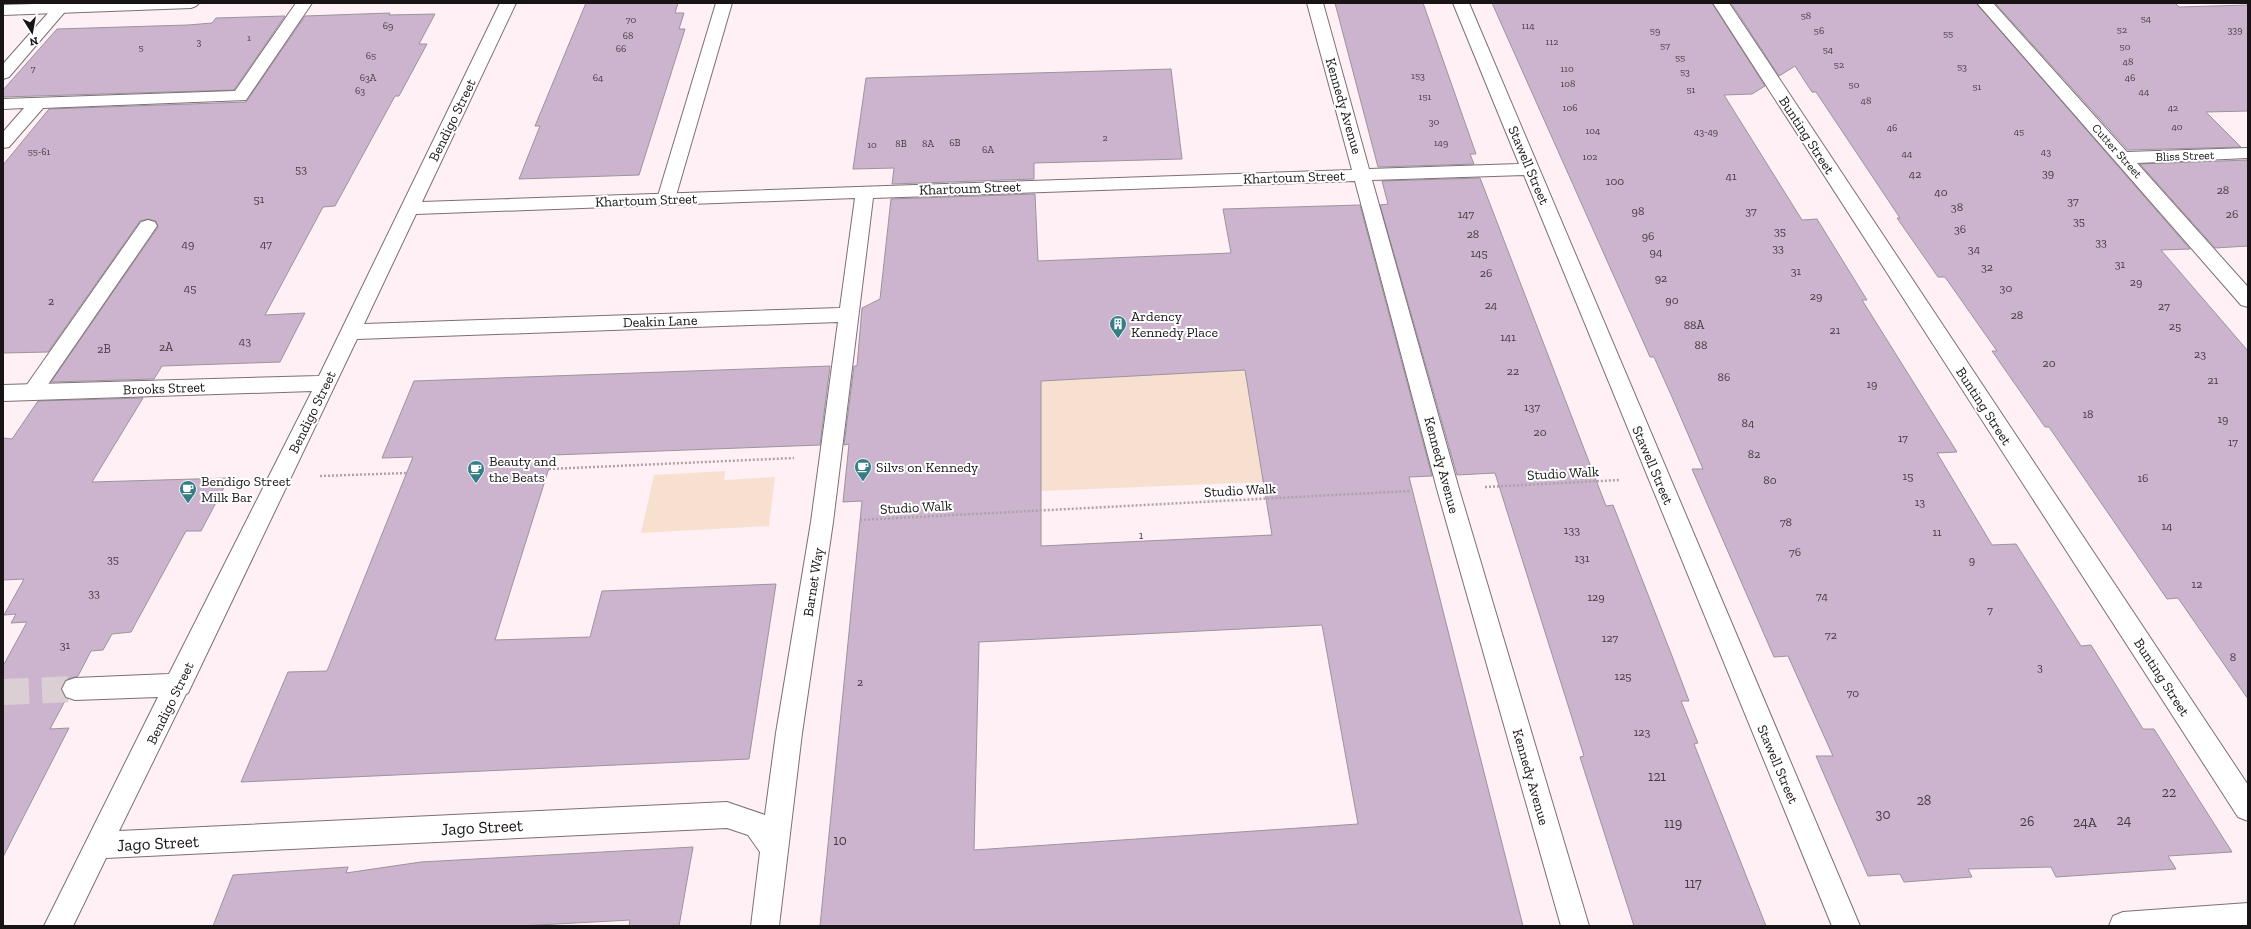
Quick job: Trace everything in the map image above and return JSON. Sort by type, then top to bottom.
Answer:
[{"type":"street","points":[[3,10],[191,3]]},
{"type":"street","points":[[3,104],[240,96],[304,3]]},
{"type":"street","name":"Bendigo Street","points":[[58,926],[179,685],[280,478],[508,3]]},
{"type":"street","points":[[666,199],[724,3]]},
{"type":"street","name":"Kennedy Avenue","points":[[1315,3],[1448,489],[1575,926]]},
{"type":"street","name":"Stawell Street","points":[[1461,3],[1846,926]]},
{"type":"street","name":"Bunting Street","points":[[1720,3],[2248,808]]},
{"type":"street","name":"Cutter Street","points":[[1985,3],[2248,300]]},
{"type":"street","points":[[3,74],[61,7]]},
{"type":"street","points":[[3,143],[38,103]]},
{"type":"street","name":"Bliss Street","points":[[2123,158],[2248,153]]},
{"type":"street","name":"Khartoum Street","points":[[410,208],[1530,170]]},
{"type":"street","points":[[848,315],[865,192]]},
{"type":"street","points":[[33,391],[148,226]]},
{"type":"street","name":"Deakin Lane","points":[[349,332],[848,315]]},
{"type":"street","name":"Barnet Way","points":[[774,848],[789,733],[822,522],[848,315]]},
{"type":"street","name":"Brooks Street","points":[[3,393],[326,383]]},
{"type":"street","points":[[76,689],[179,685]]},
{"type":"street","name":"Jago Street","points":[[98,846],[726,815],[757,826],[774,848]]},
{"type":"street","points":[[765,926],[774,848]]},
{"type":"street","points":[[2123,926],[2248,917]]},
{"type":"path","points":[[549,469],[830,457]]},
{"type":"path","points":[[280,478],[407,473]]},
{"type":"path","name":"Studio Walk","points":[[822,522],[1658,478]]},
{"type":"shaded area","points":[[1245,370],[1264,482],[1041,491],[1041,381]]},
{"type":"shaded area","points":[[725,471],[724,480],[775,477],[769,526],[641,533],[654,475]]},
{"type":"building","points":[[586,3],[678,3],[675,13],[684,13],[679,29],[685,29],[639,175],[519,179],[540,126],[535,126]]},
{"type":"building","points":[[1335,3],[1423,3],[1476,154],[1470,154],[1474,164],[1378,167]]},
{"type":"building","points":[[1492,3],[1712,3],[1765,86],[1752,94],[1724,95],[1802,220],[1817,219],[1867,300],[1862,300],[1957,452],[1937,453],[1992,545],[2016,544],[2081,646],[2091,645],[2143,729],[2154,729],[2232,852],[2168,856],[2176,869],[2056,877],[2051,867],[1968,869],[1972,877],[1904,882],[1900,874],[1868,876],[1816,756],[1833,756],[1788,656],[1774,657],[1692,469],[1703,469],[1672,397],[1654,357],[1650,357]]},
{"type":"building","points":[[1731,3],[1976,3],[2190,249],[2161,250],[2248,351],[2248,699],[2178,598],[2167,599],[2049,427],[2045,427],[1992,351],[1997,351],[1945,277],[1938,277],[1897,218],[1900,218],[1816,92],[1812,92],[1795,66],[1779,76]]},
{"type":"building","points":[[1995,3],[2175,3],[2179,7],[2248,5],[2248,111],[2206,112],[2241,147],[2128,150]]},
{"type":"building","points":[[390,13],[389,15],[435,14],[419,44],[427,44],[399,96],[395,96],[335,206],[323,207],[265,315],[305,313],[280,362],[162,366],[154,379],[51,382],[158,227],[156,221],[148,219],[140,221],[48,352],[3,353],[3,165],[49,109],[246,102],[305,16]]},
{"type":"building","points":[[285,16],[234,90],[3,97],[3,90],[57,29],[188,25],[212,23],[216,18]]},
{"type":"building","points":[[1171,69],[1182,159],[1034,163],[1034,179],[892,184],[894,168],[853,169],[866,78]]},
{"type":"building","points":[[2248,160],[2248,246],[2215,248],[2140,164]]},
{"type":"building","points":[[1480,178],[1606,506],[1613,505],[1672,656],[1689,701],[1681,701],[1698,743],[1694,744],[1766,926],[1634,926],[1580,757],[1584,756],[1495,473],[1457,475],[1380,205],[1388,204],[1382,181]]},
{"type":"building","points":[[1035,194],[1038,261],[1231,253],[1223,209],[1360,205],[1432,476],[1409,477],[1523,926],[820,926],[862,501],[843,502],[849,444],[844,445],[854,366],[857,366],[862,308],[880,299],[891,199]],"holes":[[[1245,370],[1272,535],[1041,546],[1041,381]],[[1322,625],[1358,824],[974,850],[979,642]]]},
{"type":"building","points":[[830,366],[820,445],[553,455],[495,640],[590,637],[602,591],[776,584],[749,759],[241,782],[288,672],[327,671],[413,457],[382,458],[414,381]]},
{"type":"building","points":[[143,398],[92,482],[229,478],[201,531],[186,531],[131,632],[112,634],[103,650],[91,651],[78,676],[65,680],[61,690],[66,699],[50,729],[69,728],[3,857],[3,666],[27,622],[11,623],[16,614],[4,615],[24,579],[3,580],[3,438],[12,439],[38,401]]},
{"type":"building","points":[[693,847],[679,926],[629,926],[630,920],[520,926],[213,926],[233,875],[348,867],[346,873],[421,862]]},
{"type":"tunnel","points":[[3,692],[75,689]]},
{"type":"place","name":"Ardency Kennedy Place","points":[[1118,339]]},
{"type":"place","name":"Silvs on Kennedy","points":[[863,482]]},
{"type":"place","name":"Beauty and the Beats","points":[[476,484]]},
{"type":"place","name":"Bendigo Street Milk Bar","points":[[188,504]]}]
